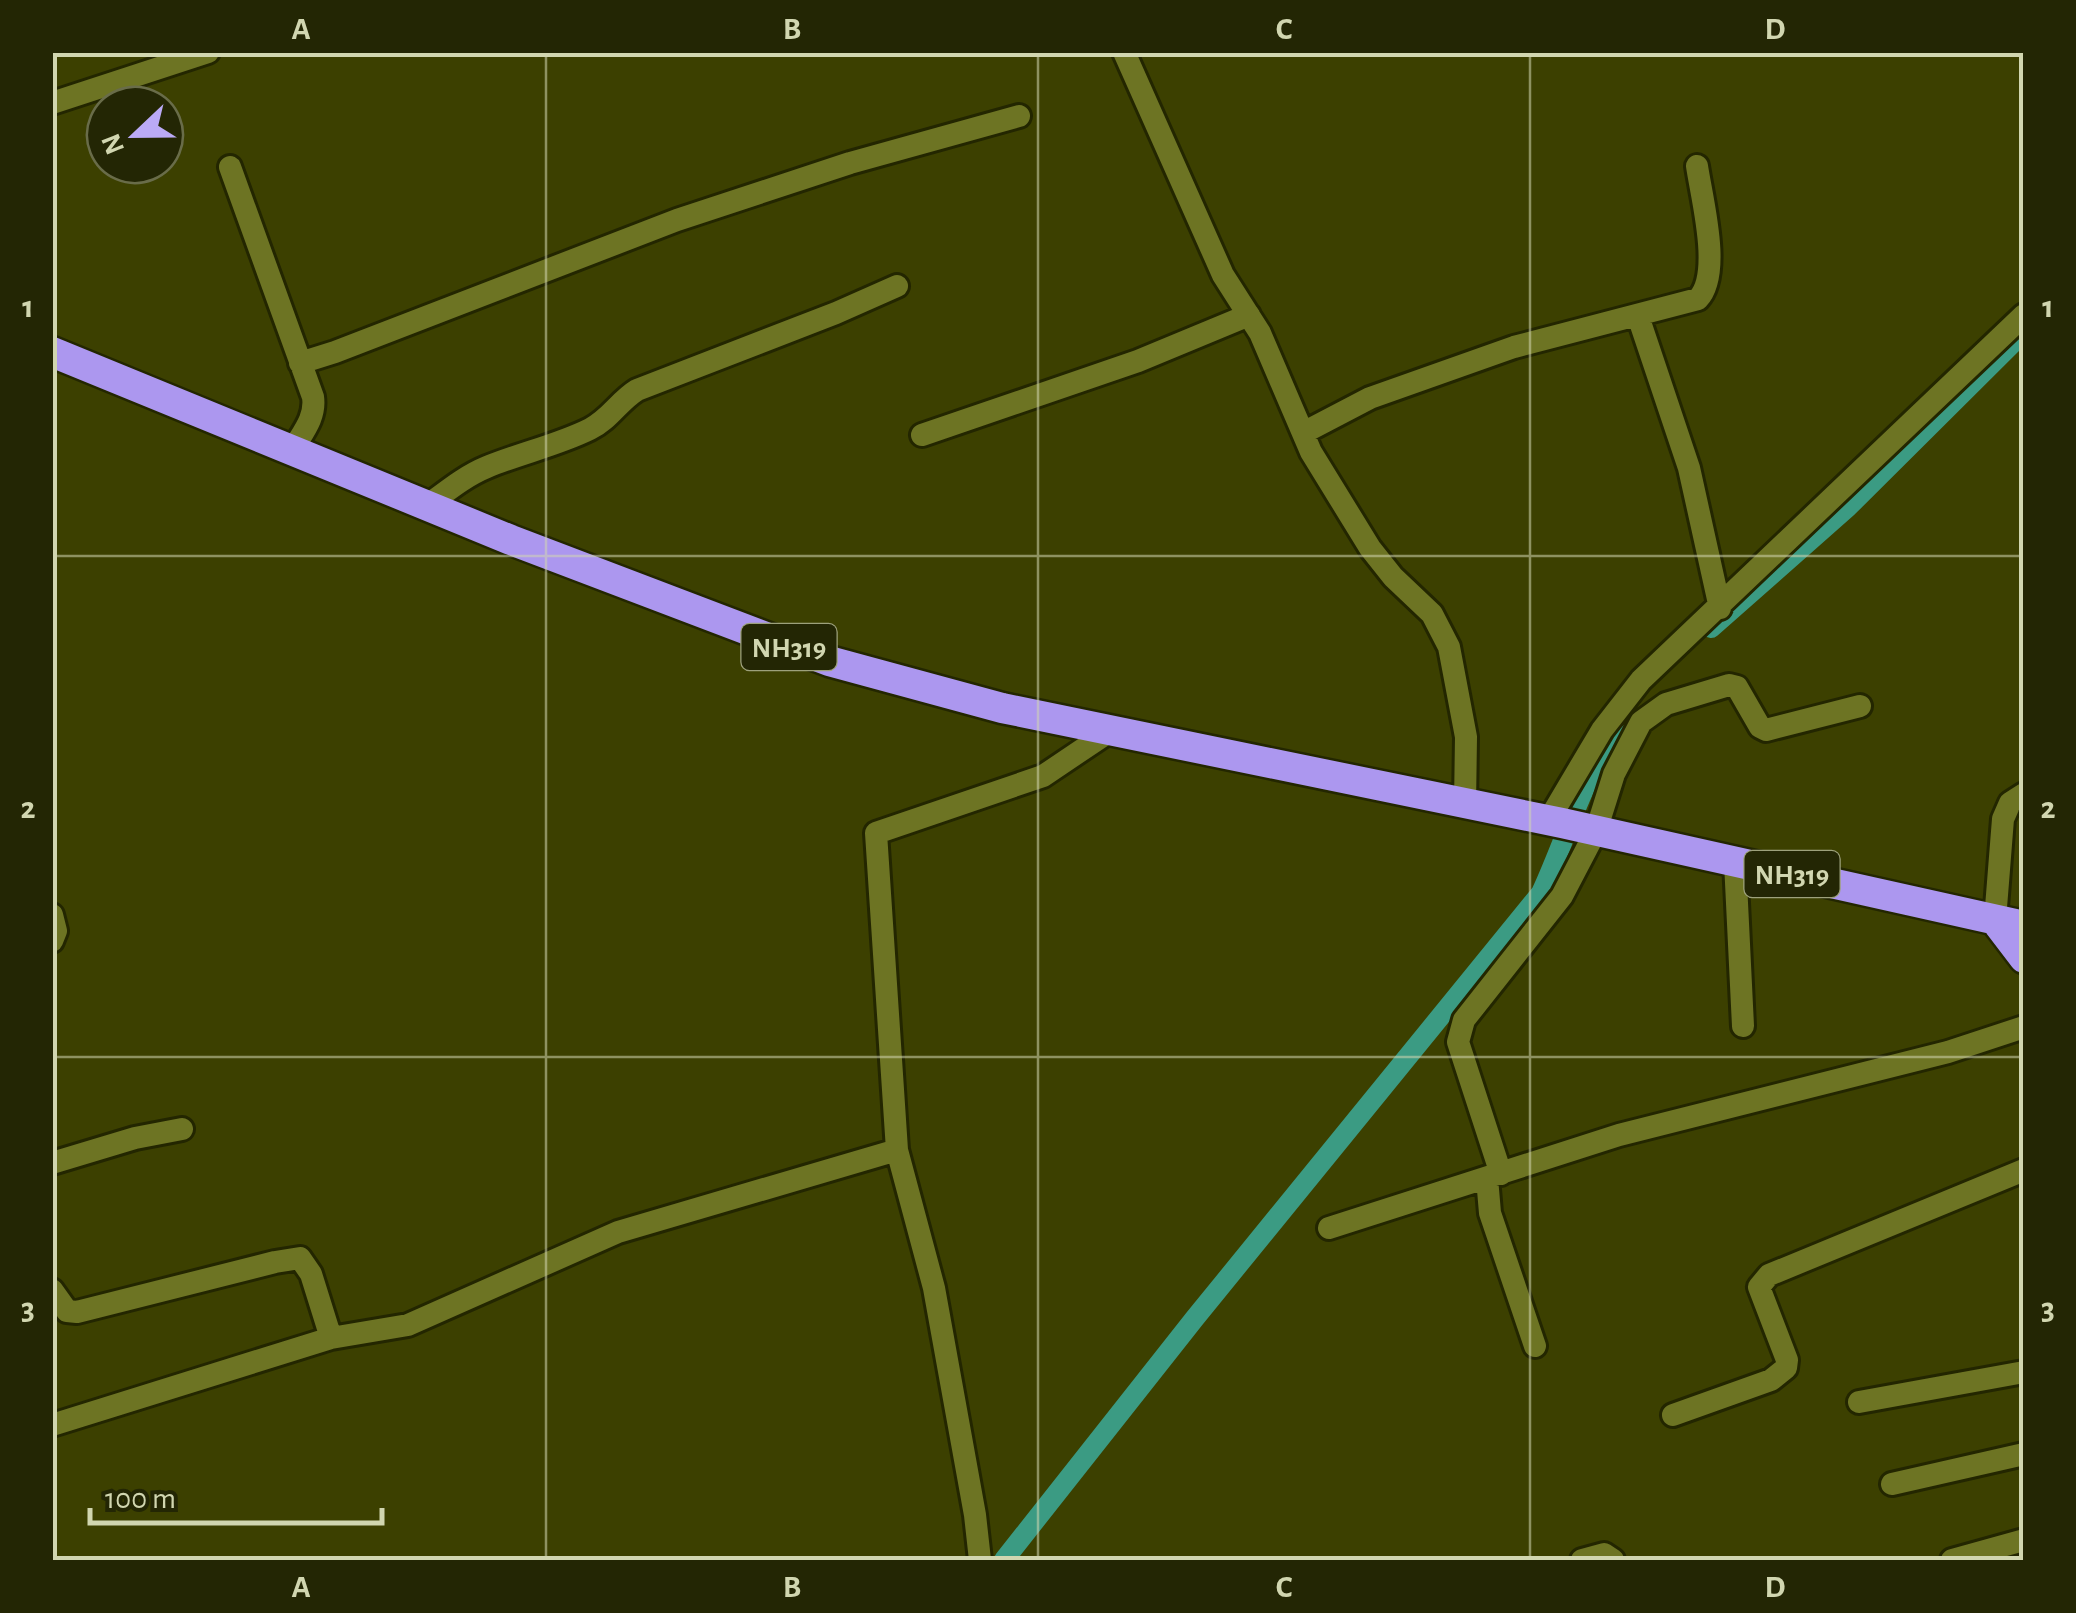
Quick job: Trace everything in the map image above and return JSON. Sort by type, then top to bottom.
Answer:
[{"type":"highway","name":"NH319","points":[[52,352],[510,540],[828,662],[1002,708],[1574,826],[2009,923]]},
{"type":"highway","points":[[2009,923],[2024,958]]},
{"type":"street","points":[[52,103],[208,52]]},
{"type":"street","points":[[1124,52],[1222,275],[1260,332],[1303,433],[1354,525],[1393,577],[1432,614],[1449,647],[1466,737],[1465,805]]},
{"type":"street","points":[[300,363],[676,220],[850,162],[1020,116]]},
{"type":"street","points":[[1303,433],[1370,398],[1467,363],[1698,299],[1707,290],[1711,271],[1697,166]]},
{"type":"street","points":[[230,167],[314,408],[293,449]]},
{"type":"street","points":[[428,505],[487,467],[591,429],[609,418],[620,400],[638,390],[897,286]]},
{"type":"street","points":[[1535,1346],[1490,1214],[1494,1176],[1458,1042],[1464,1020],[1562,896],[1574,826],[1602,730],[1630,692],[2024,314]]},
{"type":"street","points":[[922,435],[1138,361],[1249,315]]},
{"type":"street","points":[[1638,316],[1689,468],[1720,608]]},
{"type":"street","points":[[1574,826],[1614,774],[1641,722],[1666,704],[1729,685],[1736,687],[1760,727],[1766,730],[1860,706]]},
{"type":"street","points":[[980,1560],[976,1516],[934,1288],[897,1150],[876,833],[1043,776],[1110,731]]},
{"type":"street","points":[[2009,923],[2003,819],[2010,803],[2024,794]]},
{"type":"street","points":[[1734,862],[1743,1026]]},
{"type":"street","points":[[52,915],[56,931],[52,941]]},
{"type":"street","points":[[1329,1228],[1619,1136],[1948,1052],[2024,1027]]},
{"type":"street","points":[[52,1162],[182,1129]]},
{"type":"street","points":[[52,1426],[331,1338],[408,1325],[618,1232],[897,1150]]},
{"type":"street","points":[[1673,1414],[1771,1380],[1786,1368],[1787,1360],[1759,1288],[1769,1276],[2024,1170]]},
{"type":"street","points":[[52,1290],[66,1310],[78,1312],[300,1258],[311,1274],[331,1338]]},
{"type":"street","points":[[1859,1402],[2024,1372]]},
{"type":"street","points":[[1892,1484],[2024,1454]]},
{"type":"street","points":[[1952,1560],[2024,1540]]},
{"type":"street","points":[[1582,1560],[1604,1554],[1612,1560]]},
{"type":"waterway","points":[[1711,628],[1848,507],[2024,332]]},
{"type":"waterway","points":[[1004,1560],[1541,893],[1587,783],[1623,721]]}]
